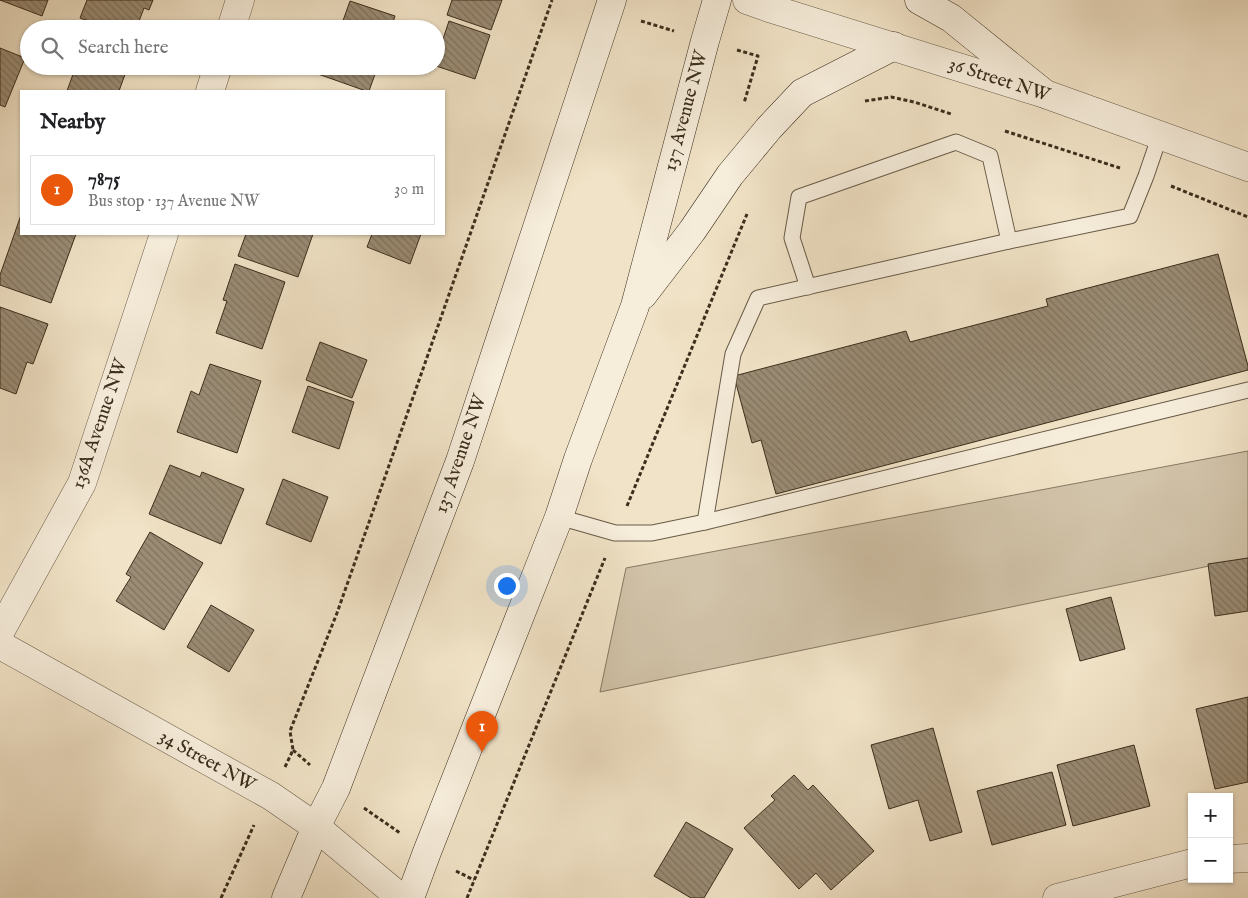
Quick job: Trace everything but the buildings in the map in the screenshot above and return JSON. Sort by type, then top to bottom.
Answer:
[{"type":"main road","points":[[233,20],[240,0]]},
{"type":"main road","name":"137 Avenue NW","points":[[286,898],[316,827],[336,788],[460,461],[612,0]]},
{"type":"main road","name":"137 Avenue NW","points":[[410,898],[559,518],[578,459],[635,306],[717,0]]},
{"type":"main road","name":"36 Street NW","points":[[748,0],[1045,94],[1248,166]]},
{"type":"main road","points":[[919,0],[951,18],[1045,94]]},
{"type":"main road","points":[[635,306],[692,231],[730,175],[768,128],[802,93],[894,46]]},
{"type":"main road","points":[[210,90],[215,75]]},
{"type":"main road","name":"136A Avenue NW","points":[[0,632],[82,483],[164,235]]},
{"type":"main road","name":"34 Street NW","points":[[0,645],[271,796],[316,827],[400,898]]},
{"type":"main road","points":[[1233,859],[1248,858]]},
{"type":"main road","points":[[1057,898],[1188,864]]},
{"type":"lane","points":[[705,522],[733,354],[758,298],[1009,240],[1130,216],[1160,135]]},
{"type":"lane","points":[[808,287],[792,238],[799,197],[956,142],[990,156],[1009,240]]},
{"type":"lane","points":[[559,518],[615,532],[652,533],[705,522],[1248,390]]},
{"type":"path","points":[[221,898],[250,830],[271,796],[293,750],[290,731],[340,604],[552,0]]},
{"type":"path","points":[[742,111],[758,56]]},
{"type":"path","points":[[862,101],[891,97],[951,114]]},
{"type":"path","points":[[998,129],[1146,176],[1248,217]]},
{"type":"path","points":[[293,750],[336,788],[448,868],[474,880]]},
{"type":"shaded area","points":[[1248,451],[1248,558],[600,692],[626,568]]},
{"type":"place","name":"7875","points":[[482,752]]}]
